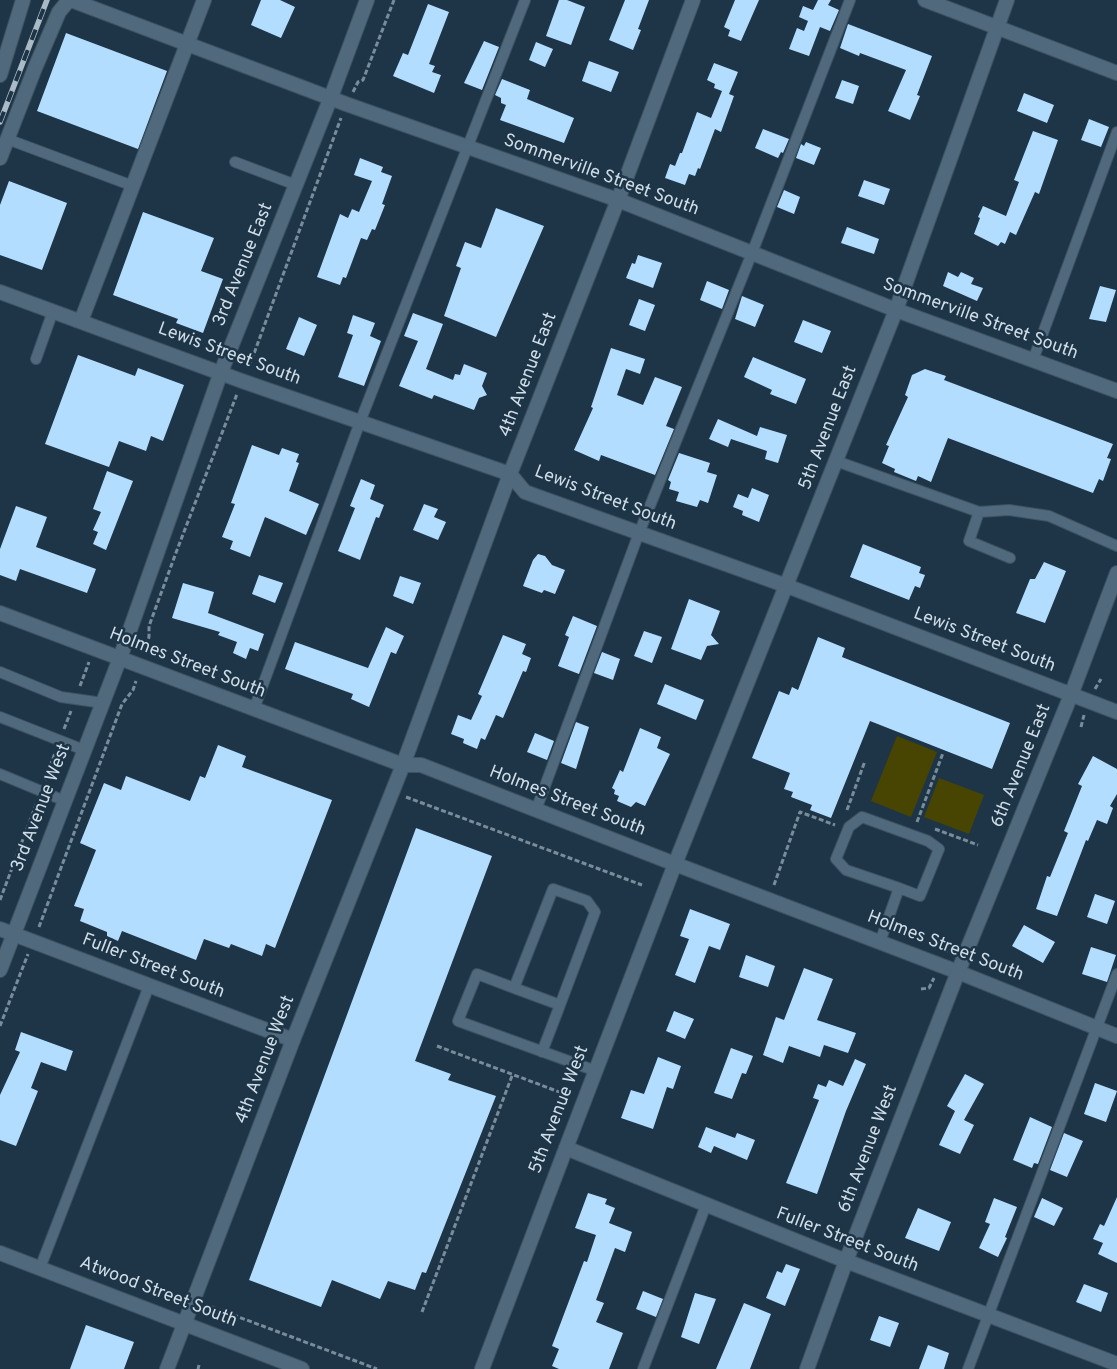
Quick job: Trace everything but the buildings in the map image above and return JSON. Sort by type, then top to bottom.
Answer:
[{"type":"street","points":[[0,74],[23,0]]},
{"type":"street","points":[[0,158],[56,20],[70,0]]},
{"type":"street","name":"Sommerville Street South","points":[[70,0],[346,104],[618,200],[896,310],[1117,391]]},
{"type":"street","points":[[81,321],[204,0]]},
{"type":"street","name":"3rd Avenue East","points":[[120,658],[221,372],[331,97],[367,0]]},
{"type":"street","name":"4th Avenue East","points":[[403,765],[510,474],[618,200],[693,0]]},
{"type":"street","points":[[926,0],[1117,74]]},
{"type":"street","name":"5th Avenue East","points":[[675,864],[896,310],[1007,0]]},
{"type":"street","name":"Lewis Street South","points":[[0,292],[242,380],[510,474],[524,492],[787,586],[1117,712]]},
{"type":"street","name":"6th Avenue East","points":[[958,972],[1072,695],[1117,573]]},
{"type":"street","name":"Holmes Street South","points":[[0,613],[403,765],[421,765],[958,972],[1117,1036]]},
{"type":"street","name":"3rd Avenue West","points":[[0,970],[120,658]]},
{"type":"street","name":"4th Avenue West","points":[[167,1369],[293,1040],[403,765]]},
{"type":"street","name":"5th Avenue West","points":[[482,1369],[675,864]]},
{"type":"street","name":"Fuller Street South","points":[[0,929],[293,1040]]},
{"type":"street","name":"6th Avenue West","points":[[807,1369],[846,1261],[958,972]]},
{"type":"street","name":"Fuller Street South","points":[[566,1148],[846,1261],[1117,1364]]},
{"type":"street","name":"Atwood Street South","points":[[0,1253],[302,1369]]},
{"type":"lane","points":[[254,709],[360,422],[525,0]]},
{"type":"lane","points":[[536,810],[639,533],[752,253],[850,0]]},
{"type":"lane","points":[[1033,360],[1117,132]]},
{"type":"lane","points":[[7,139],[133,186]]},
{"type":"lane","points":[[235,162],[296,184]]},
{"type":"lane","points":[[36,359],[53,311]]},
{"type":"lane","points":[[836,461],[979,512],[1009,510],[1049,516],[1117,546]]},
{"type":"lane","points":[[979,512],[969,541],[1010,558]]},
{"type":"lane","points":[[0,672],[61,698],[102,703]]},
{"type":"lane","points":[[0,717],[84,750]]},
{"type":"lane","points":[[0,774],[65,801]]},
{"type":"lane","points":[[862,817],[928,841],[939,849],[920,896],[899,888],[846,870],[836,859],[849,828],[862,817]]},
{"type":"lane","points":[[880,942],[899,888]]},
{"type":"lane","points":[[514,988],[553,889],[587,901],[595,912],[542,1052]]},
{"type":"lane","points":[[560,1004],[477,974],[458,1021],[596,1071]]},
{"type":"lane","points":[[968,1369],[1117,974]]},
{"type":"lane","points":[[40,1268],[149,986]]},
{"type":"lane","points":[[643,1369],[706,1205]]},
{"type":"path","points":[[0,1026],[34,941],[122,704],[133,690],[148,641],[149,626],[176,550],[242,380],[253,358],[346,104],[358,82],[363,80],[394,0]]},
{"type":"path","points":[[0,900],[94,649]]},
{"type":"path","points":[[917,822],[943,754]]},
{"type":"path","points":[[847,810],[865,760]]},
{"type":"path","points":[[406,798],[642,885]]},
{"type":"path","points":[[768,900],[778,878],[800,812]]},
{"type":"path","points":[[438,1046],[512,1076],[562,1093]]},
{"type":"path","points":[[422,1312],[512,1076]]},
{"type":"path","points":[[212,1307],[377,1369]]},
{"type":"shaded area","points":[[897,736],[937,752],[911,817],[871,801]]},
{"type":"shaded area","points":[[939,778],[984,795],[969,834],[924,817]]},
{"type":"railway","points":[[0,122],[47,0]]}]
